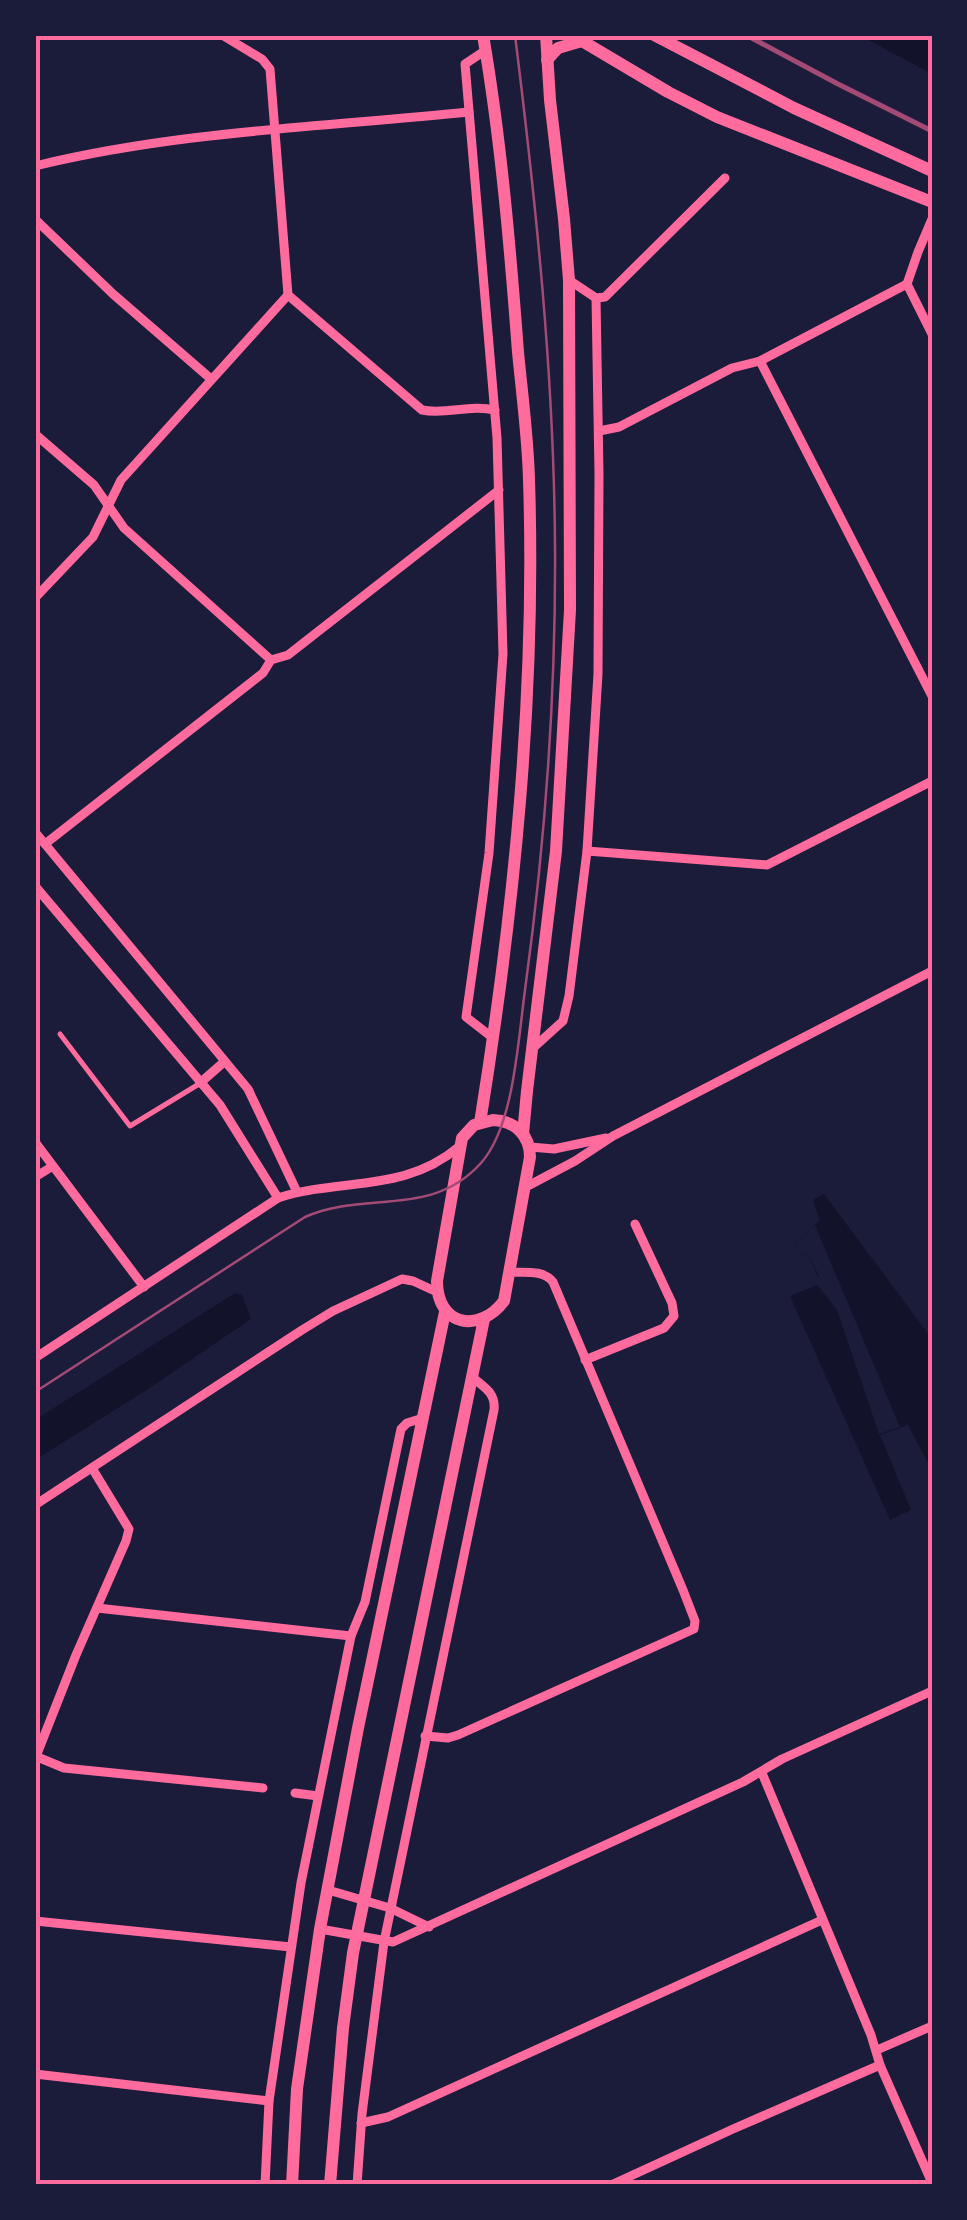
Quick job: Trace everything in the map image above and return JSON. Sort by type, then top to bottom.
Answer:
[{"type":"main road","points":[[480,1123],[514,870],[526,704],[530,554],[529,476],[512,270],[497,120],[483,35]]},
{"type":"main road","points":[[527,1140],[517,1127],[505,1121],[480,1123],[465,1132],[436,1292],[445,1312],[460,1320],[491,1316],[504,1301],[524,1188],[527,1140],[532,1049],[556,851],[564,736],[570,610],[569,280],[546,35]]},
{"type":"main road","points":[[659,36],[794,108],[932,171]]},
{"type":"main road","points":[[548,60],[558,48],[577,38],[717,117],[932,202]]},
{"type":"main road","points":[[292,2185],[297,2089],[320,1930],[445,1312]]},
{"type":"main road","points":[[330,2185],[343,2028],[356,1937],[484,1319]]},
{"type":"street","points":[[222,35],[266,62],[270,69],[288,294],[422,410],[495,410]]},
{"type":"street","points":[[486,50],[465,64],[495,410],[503,654],[489,853],[466,1017],[493,1038]]},
{"type":"street","points":[[35,166],[132,145],[274,128],[469,112]]},
{"type":"street","points":[[569,280],[596,298],[605,297],[725,178]]},
{"type":"street","points":[[599,431],[620,426],[732,368],[760,361],[907,284],[932,219]]},
{"type":"street","points":[[37,221],[211,379]]},
{"type":"street","points":[[907,284],[932,334]]},
{"type":"street","points":[[35,598],[94,537],[121,480],[288,294]]},
{"type":"street","points":[[532,1049],[564,1022],[586,851],[598,674],[596,298]]},
{"type":"street","points":[[760,361],[932,696]]},
{"type":"street","points":[[35,434],[94,485],[124,528],[271,660]]},
{"type":"street","points":[[45,844],[264,673],[271,660],[288,655],[499,490]]},
{"type":"street","points":[[586,851],[767,865],[932,781]]},
{"type":"street","points":[[35,832],[248,1089],[297,1192]]},
{"type":"street","points":[[35,886],[220,1105],[278,1198]]},
{"type":"street","points":[[524,1188],[614,1136],[932,971]]},
{"type":"street","points":[[200,1084],[224,1062]]},
{"type":"street","points":[[527,1140],[554,1149],[614,1136]]},
{"type":"street","points":[[35,1142],[144,1287]]},
{"type":"street","points":[[35,1358],[278,1198],[297,1192],[394,1180],[423,1170],[460,1146]]},
{"type":"street","points":[[35,1177],[52,1166]]},
{"type":"street","points":[[585,1360],[664,1328],[674,1316],[672,1302],[635,1224]]},
{"type":"street","points":[[425,1736],[458,1735],[694,1629],[684,1590],[552,1282],[546,1275],[509,1272]]},
{"type":"street","points":[[35,1505],[333,1311],[402,1279],[436,1292]]},
{"type":"street","points":[[357,2185],[361,2123],[390,1908],[494,1410],[492,1394],[472,1378]]},
{"type":"street","points":[[265,2185],[264,2101],[318,1796],[351,1636],[364,1602],[401,1429],[406,1423],[424,1418]]},
{"type":"street","points":[[92,1468],[128,1529],[35,1757],[64,1768],[264,1788]]},
{"type":"street","points":[[97,1608],[351,1636]]},
{"type":"street","points":[[320,1930],[393,1942],[932,1691]]},
{"type":"street","points":[[762,1773],[932,2183]]},
{"type":"street","points":[[295,1792],[318,1796]]},
{"type":"street","points":[[328,1890],[390,1908],[429,1926]]},
{"type":"street","points":[[361,2123],[388,2117],[822,1920]]},
{"type":"street","points":[[35,1921],[291,1947]]},
{"type":"street","points":[[877,2050],[932,2026]]},
{"type":"street","points":[[611,2185],[880,2065]]},
{"type":"street","points":[[35,2074],[264,2101]]},
{"type":"lane","points":[[60,1034],[130,1126],[200,1084]]},
{"type":"shaded area","points":[[859,35],[932,35],[932,74]]},
{"type":"shaded area","points":[[824,1194],[932,1339],[932,1458],[927,1461],[908,1425],[880,1435],[911,1510],[890,1520],[790,1296],[817,1285],[819,1279],[808,1254],[802,1256],[796,1243],[820,1220],[813,1200]]},
{"type":"shaded area","points":[[235,1293],[242,1295],[251,1319],[35,1460],[35,1420]]},
{"type":"pier","points":[[815,1225],[900,1427],[879,1434],[837,1310],[815,1282],[819,1276],[808,1254],[802,1256],[796,1243]]},
{"type":"tram line","points":[[35,1392],[305,1217],[351,1205],[419,1198],[462,1180],[481,1163],[501,1128],[517,1057],[538,880],[548,769],[555,602],[547,354],[515,35]]},
{"type":"railway","points":[[746,35],[932,131]]}]
